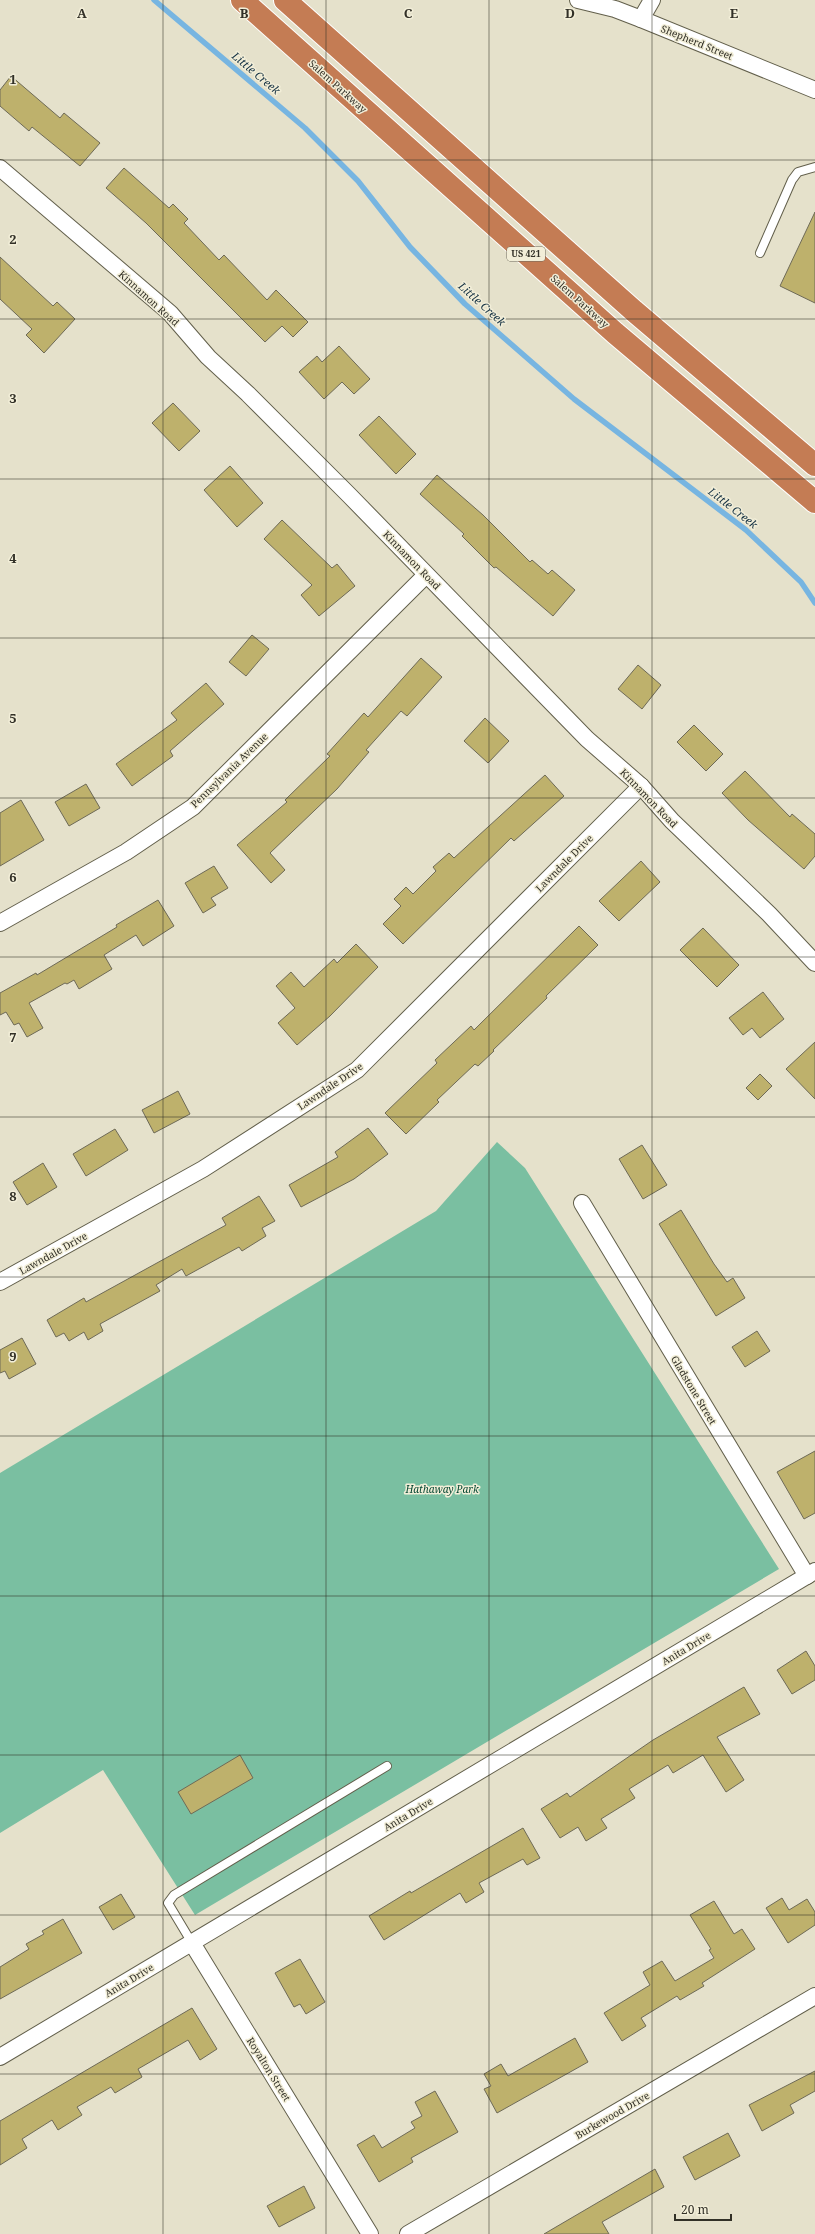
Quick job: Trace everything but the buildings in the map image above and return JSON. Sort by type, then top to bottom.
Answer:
[{"type":"highway","name":"Salem Parkway","points":[[242,0],[615,333],[815,502]]},
{"type":"highway","name":"US 421","points":[[285,0],[634,311],[815,465]]},
{"type":"street","name":"Shepherd Street","points":[[578,0],[615,9],[815,90]]},
{"type":"street","points":[[641,19],[652,0]]},
{"type":"street","name":"Kinnamon Road","points":[[0,168],[170,313],[208,357],[248,394],[587,739],[641,786],[672,821],[769,914],[815,963]]},
{"type":"street","name":"Pennsylvania Avenue","points":[[0,924],[126,852],[193,807],[426,575]]},
{"type":"street","name":"Lawndale Drive","points":[[0,1282],[203,1169],[357,1070],[641,786]]},
{"type":"street","name":"Gladstone Street","points":[[582,1203],[811,1574]]},
{"type":"street","name":"Anita Drive","points":[[0,2057],[811,1574]]},
{"type":"street","name":"Royalton Street","points":[[192,1943],[370,2234]]},
{"type":"street","name":"Burkewood Drive","points":[[417,2232],[815,1996]]},
{"type":"lane","points":[[760,253],[792,180],[798,172],[815,167]]},
{"type":"lane","name":"Royalton Street","points":[[192,1943],[168,1903],[174,1895],[387,1766]]},
{"type":"green space","name":"Hathaway Park","points":[[497,1142],[525,1168],[779,1569],[195,1915],[103,1770],[0,1833],[0,1473],[436,1211]]},
{"type":"waterway","name":"Little Creek","points":[[154,0],[305,128],[358,181],[410,247],[465,304],[574,399],[746,530],[801,582],[815,603]]}]
